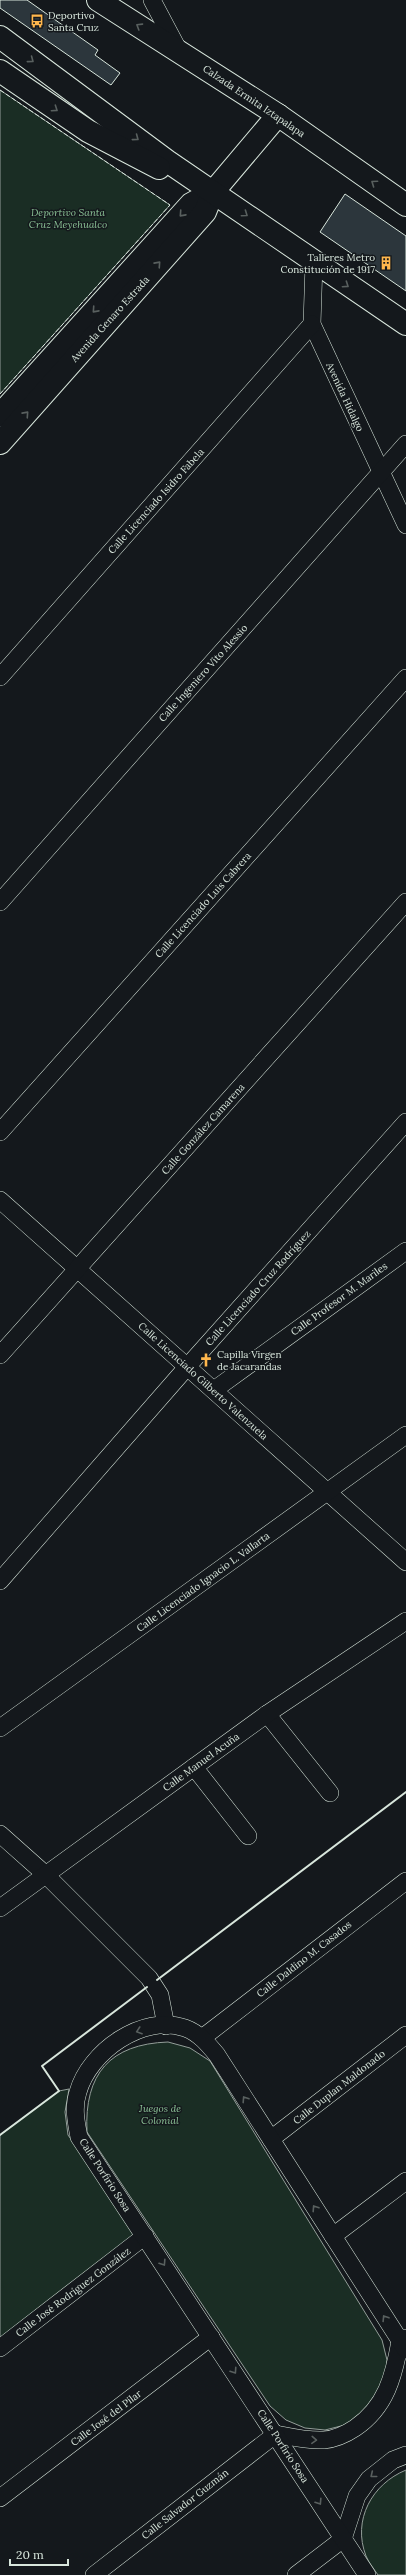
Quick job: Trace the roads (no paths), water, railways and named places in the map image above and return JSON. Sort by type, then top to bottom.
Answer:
[{"type":"main road","name":"Calzada Ermita Iztapalapa","points":[[98,0],[278,116],[406,206]]},
{"type":"main road","points":[[0,37],[167,161],[314,263],[406,324]]},
{"type":"main road","points":[[0,71],[88,131],[149,163],[213,192]]},
{"type":"main road","name":"Avenida Genaro Estrada","points":[[0,443],[205,212],[213,192],[278,116]]},
{"type":"main road","name":"Avenida Genaro Estrada","points":[[0,415],[191,204],[213,192]]},
{"type":"street","points":[[152,0],[179,51]]},
{"type":"street","name":"Avenida Hidalgo","points":[[314,263],[312,324],[380,473],[406,525]]},
{"type":"street","name":"Calle Licenciado Isidro Fabela","points":[[0,677],[312,324]]},
{"type":"street","name":"Calle Ingeniero Vito Alessio","points":[[0,902],[406,444]]},
{"type":"street","name":"Calle Licenciado Luis Cabrera","points":[[0,1132],[406,678]]},
{"type":"street","name":"Calle González Camarena","points":[[0,1355],[406,902]]},
{"type":"street","name":"Calle Licenciado Cruz Rodríguez","points":[[0,1581],[187,1367],[406,1122]]},
{"type":"street","name":"Calle Licenciado Gilberto Valenzuela","points":[[0,1200],[406,1562]]},
{"type":"street","name":"Calle Profesor M. Mariles","points":[[214,1390],[406,1251]]},
{"type":"street","name":"Calle Licenciado Ignacio L. Vallarta","points":[[0,1728],[406,1435]]},
{"type":"street","name":"Calle Manuel Acuña","points":[[0,1908],[267,1714],[406,1621]]},
{"type":"street","points":[[267,1714],[330,1793]]},
{"type":"street","points":[[194,1767],[248,1836]]},
{"type":"street","points":[[0,1834],[46,1875],[148,1978],[160,1995],[166,2026]]},
{"type":"street","name":"Calle Daldino M. Casados","points":[[202,2038],[406,1881]]},
{"type":"street","name":"Calle Porfirio Sosa","points":[[367,2575],[146,2236],[79,2137],[75,2116],[77,2093],[84,2076],[97,2058],[115,2041],[140,2029],[166,2026],[184,2028],[202,2038],[217,2055],[333,2236],[404,2343]]},
{"type":"street","name":"Calle Duplan Maldonado","points":[[271,2139],[406,2035]]},
{"type":"street","points":[[333,2236],[406,2181]]},
{"type":"street","name":"Calle José Rodríguez González","points":[[0,2348],[146,2236]]},
{"type":"street","name":"Calle José del Pilar","points":[[0,2498],[211,2337]]},
{"type":"street","points":[[276,2434],[325,2440],[344,2435],[366,2420],[381,2403],[395,2373],[404,2343]]},
{"type":"street","name":"Calle Salvador Guzmán","points":[[94,2575],[276,2434]]},
{"type":"street","points":[[296,2575],[343,2539],[357,2496],[368,2479],[393,2460],[406,2455]]},
{"type":"place","name":"Deportivo Santa Cruz","points":[[37,21]]},
{"type":"place","name":"Talleres Metro Constitución de 1917","points":[[386,263]]},
{"type":"place","name":"Capilla Virgen de Jacarandas","points":[[206,1360]]},
{"type":"park label","name":"Deportivo Santa Cruz Meyehualco","points":[[68,218]]},
{"type":"park label","name":"Juegos de Colonial","points":[[160,2114]]}]
